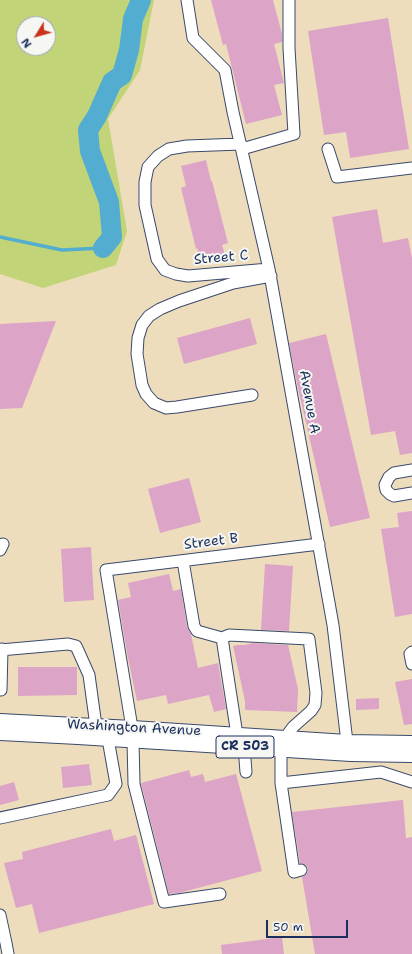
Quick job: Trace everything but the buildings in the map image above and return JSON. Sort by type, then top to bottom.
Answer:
[{"type":"main road","name":"Washington Avenue","points":[[0,721],[96,726],[132,734],[244,747],[283,743],[412,743]]},
{"type":"main road","name":"Washington Avenue","points":[[0,733],[108,739],[132,734],[237,735],[352,754],[412,755]]},
{"type":"street","name":"Avenue A","points":[[187,0],[194,38],[225,70],[270,272],[333,625],[347,742]]},
{"type":"street","points":[[241,147],[294,134],[289,48],[289,0]]},
{"type":"street","name":"Street C","points":[[241,147],[187,146],[169,149],[158,156],[148,167],[145,182],[145,205],[157,259],[165,270],[188,276],[270,272]]},
{"type":"street","points":[[328,149],[338,177],[412,168]]},
{"type":"street","points":[[252,395],[177,408],[166,408],[154,403],[146,394],[142,385],[137,354],[138,338],[142,325],[148,316],[160,309],[197,294],[270,272]]},
{"type":"street","points":[[412,470],[394,473],[388,477],[385,485],[386,490],[394,496],[412,493]]},
{"type":"street","name":"Street B","points":[[132,734],[106,570],[319,544]]},
{"type":"street","points":[[183,561],[194,626],[197,632],[222,638],[230,635],[309,639],[316,693],[315,705],[311,711],[293,727],[283,743],[285,783],[294,872],[301,870]]},
{"type":"street","points":[[222,638],[237,735]]},
{"type":"street","points":[[1,690],[1,650],[68,644],[76,646],[89,675],[96,726]]},
{"type":"street","points":[[412,652],[410,654],[412,664]]},
{"type":"street","points":[[132,734],[134,784],[164,902],[220,894]]},
{"type":"street","points":[[0,818],[108,795],[116,784],[108,739]]},
{"type":"street","points":[[244,747],[246,772]]},
{"type":"street","points":[[285,783],[381,772],[412,782]]},
{"type":"street","points":[[0,915],[8,954]]},
{"type":"green space","points":[[0,0],[154,0],[140,70],[108,119],[127,231],[116,265],[43,288],[0,274]]},
{"type":"waterway","points":[[103,248],[112,237],[109,202],[90,151],[88,130],[97,116],[112,82],[122,75],[129,50],[133,19],[141,0]]},
{"type":"waterway","points":[[0,237],[62,250],[103,248]]}]
